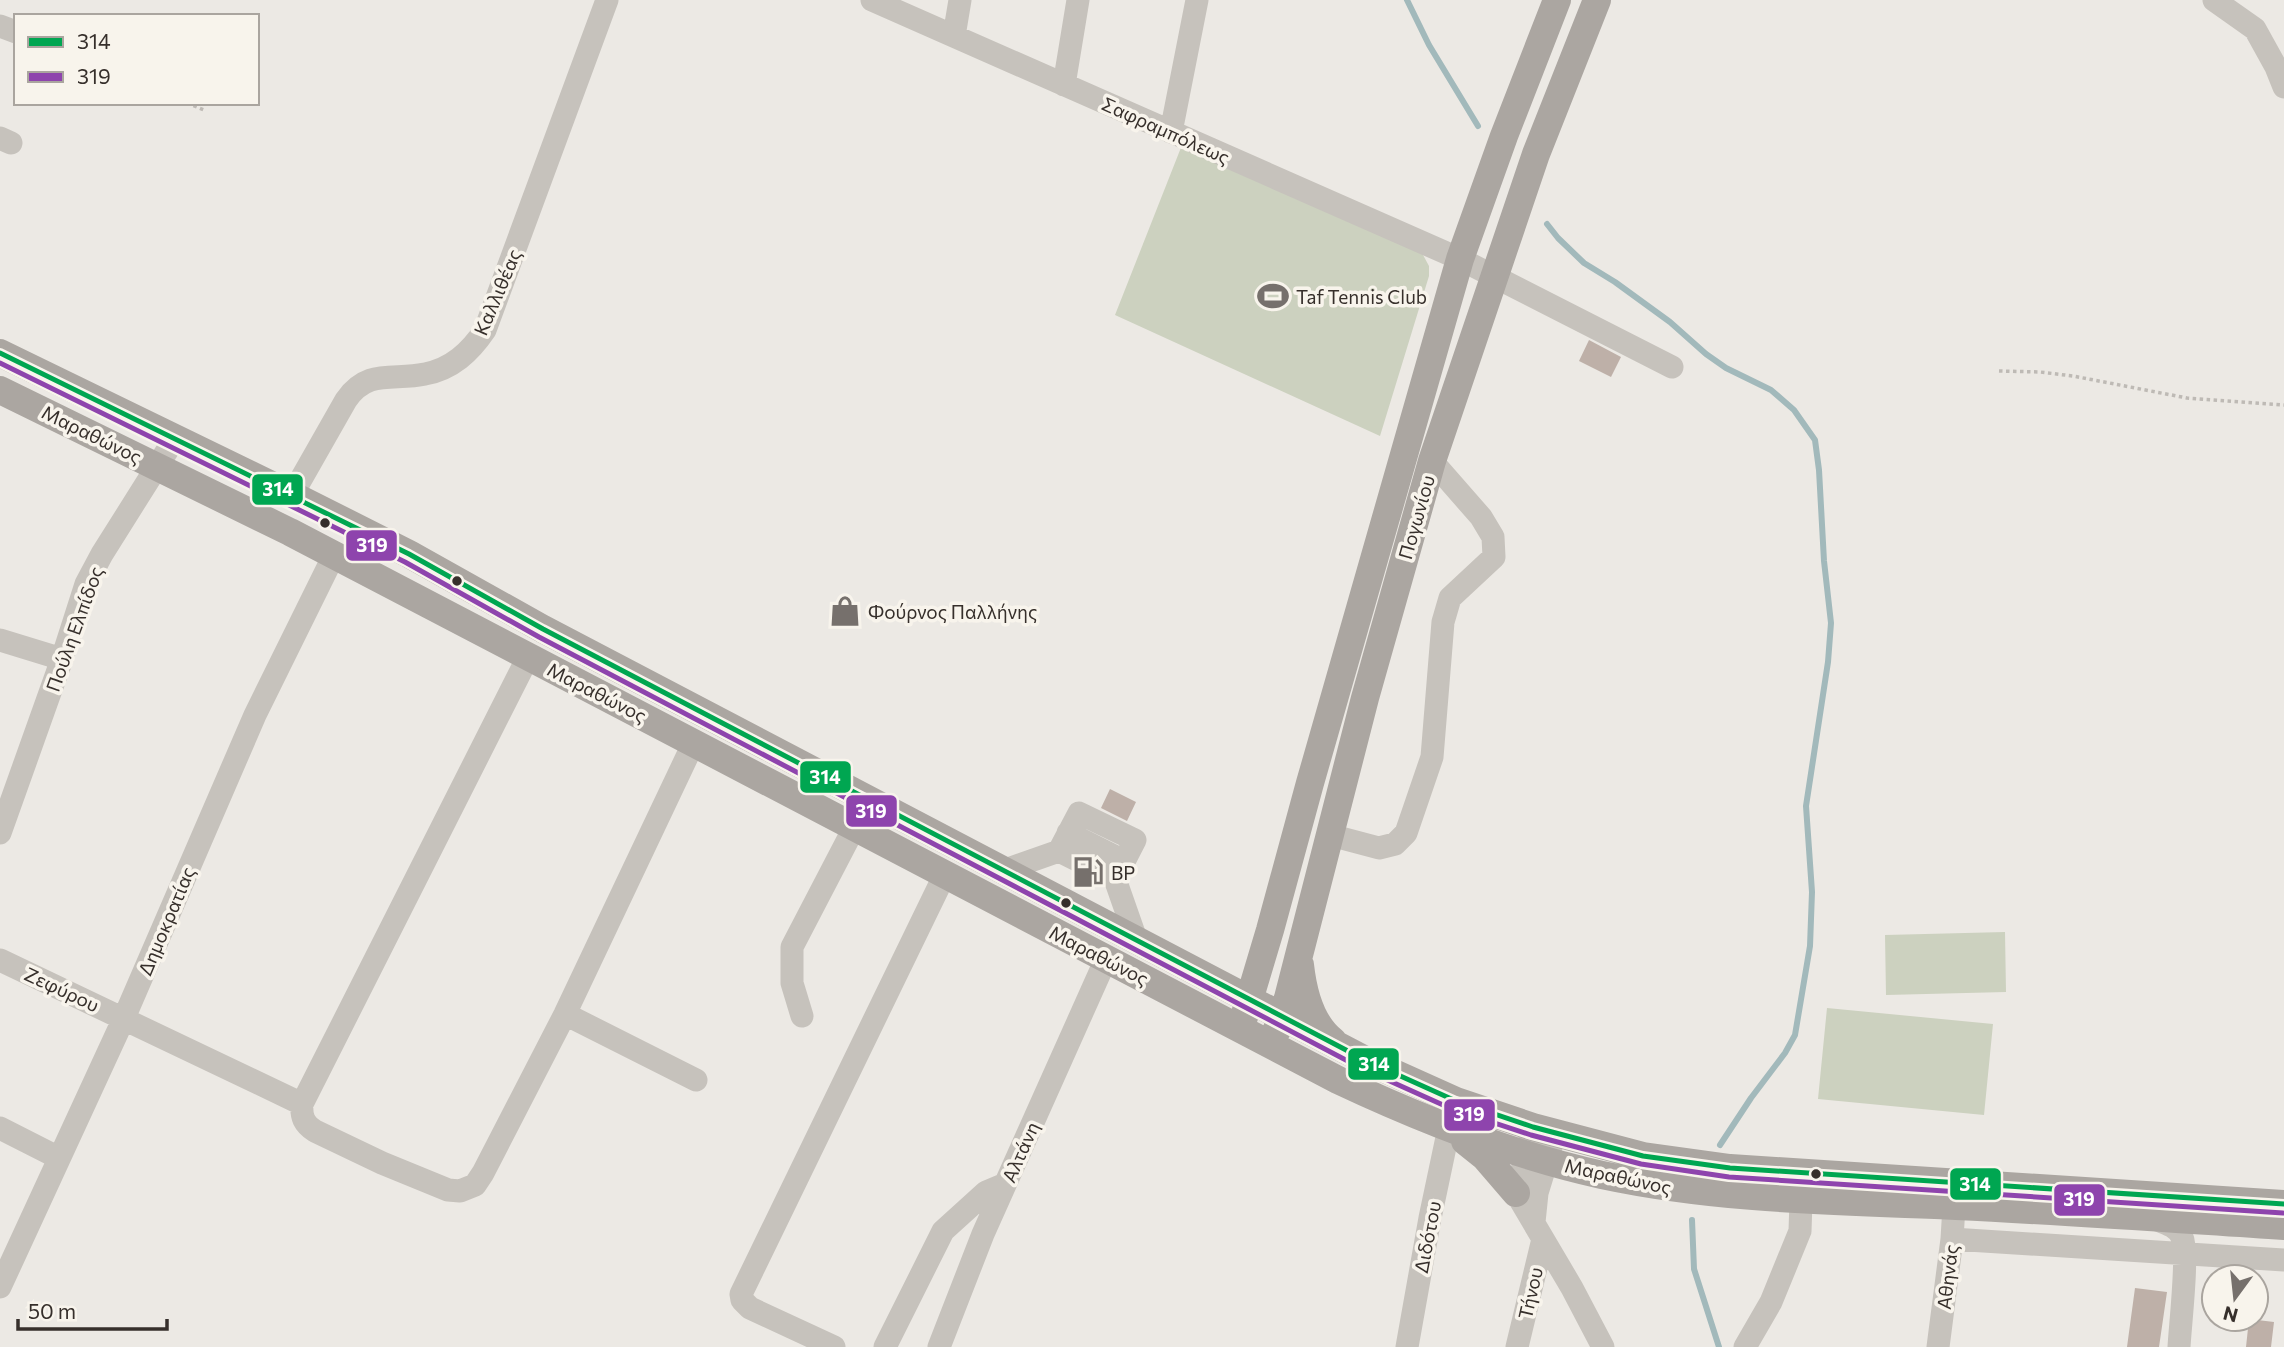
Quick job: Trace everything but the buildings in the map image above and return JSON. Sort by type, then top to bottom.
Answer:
[{"type":"main road","name":"Πογωνίου","points":[[1240,1028],[1460,259],[1557,0]]},
{"type":"main road","name":"Πογωνίου","points":[[1271,1045],[1282,1017],[1365,698],[1432,461],[1536,154],[1597,0]]},
{"type":"main road","name":"Μαραθώνος","points":[[0,353],[409,554],[555,635],[1349,1053],[1456,1101],[1544,1130],[1643,1156],[1730,1168],[2284,1204]]},
{"type":"main road","name":"Μαραθώνος","points":[[0,390],[334,555],[855,825],[1271,1045],[1394,1106],[1449,1128],[1536,1158],[1603,1175],[1703,1192],[1801,1201],[1954,1206],[2284,1226]]},
{"type":"main road","points":[[1196,971],[1224,972],[1241,965],[1259,948],[1270,930]]},
{"type":"main road","points":[[1299,955],[1304,994],[1311,1012],[1328,1037],[1349,1053]]},
{"type":"main road","points":[[1449,1128],[1485,1157],[1516,1193]]},
{"type":"street","name":"Καλλιθέας","points":[[292,495],[355,388],[373,379],[419,375],[447,367],[468,352],[485,330],[607,0]]},
{"type":"street","name":"Σαφραμπόλεως","points":[[872,0],[1460,259],[1494,277]]},
{"type":"street","points":[[954,36],[960,0]]},
{"type":"street","points":[[1064,85],[1078,0]]},
{"type":"street","points":[[1171,132],[1197,0]]},
{"type":"street","points":[[2214,0],[2255,29],[2284,87]]},
{"type":"street","points":[[1494,277],[1672,367]]},
{"type":"street","name":"Πούλη Ελπίδος","points":[[0,833],[62,660],[86,584],[175,438]]},
{"type":"street","points":[[1330,835],[1379,848],[1395,844],[1406,833],[1432,757],[1443,622],[1450,598],[1494,557],[1493,537],[1480,517],[1432,461]]},
{"type":"street","name":"Δημοκρατίας","points":[[3,1273],[124,1018],[255,715],[334,555]]},
{"type":"street","points":[[0,640],[62,660]]},
{"type":"street","points":[[527,657],[302,1104],[301,1115],[306,1125],[315,1130],[448,1190],[460,1191],[475,1185],[484,1173],[565,1014],[694,742]]},
{"type":"street","points":[[1005,870],[1064,842],[1079,813],[1135,840],[1120,870],[1136,939]]},
{"type":"street","points":[[802,1016],[792,983],[792,947],[855,825]]},
{"type":"street","points":[[1064,842],[1120,870]]},
{"type":"street","points":[[834,1347],[750,1308],[742,1300],[741,1294],[944,874]]},
{"type":"street","name":"Αλτάνη","points":[[939,1347],[983,1234],[1106,959]]},
{"type":"street","name":"Ζεφύρου","points":[[0,960],[302,1104]]},
{"type":"street","points":[[565,1014],[696,1080]]},
{"type":"street","points":[[0,1128],[59,1158]]},
{"type":"street","name":"Διδότου","points":[[1407,1347],[1449,1128]]},
{"type":"street","points":[[1544,1130],[1536,1158],[1516,1193],[1604,1347]]},
{"type":"street","name":"Τήνου","points":[[1517,1347],[1538,1231],[1536,1158]]},
{"type":"street","points":[[885,1347],[943,1231],[986,1192],[1005,1184]]},
{"type":"street","points":[[1745,1347],[1771,1303],[1800,1231],[1801,1201]]},
{"type":"street","name":"Αθηνάς","points":[[1938,1347],[1954,1206]]},
{"type":"street","points":[[2154,1218],[2172,1225],[2182,1236],[2184,1253],[2179,1347]]},
{"type":"street","points":[[1952,1240],[2284,1260]]},
{"type":"path","points":[[192,105],[204,110]]},
{"type":"path","points":[[1999,371],[2051,373],[2187,398],[2284,405]]},
{"type":"green space","name":"Taf Tennis Club","points":[[1182,145],[1422,253],[1429,266],[1429,276],[1380,436],[1115,315]]},
{"type":"green space","points":[[2005,932],[2006,992],[1886,995],[1885,935]]},
{"type":"green space","points":[[1827,1008],[1993,1024],[1984,1115],[1818,1099]]},
{"type":"waterway","points":[[1407,0],[1429,45],[1478,126]]},
{"type":"waterway","points":[[1547,224],[1584,263],[1670,322],[1706,354],[1726,368],[1771,390],[1794,410],[1815,440],[1831,623],[1828,662],[1806,806],[1812,892],[1810,946],[1795,1035],[1720,1145]]},
{"type":"waterway","points":[[1692,1220],[1694,1269],[1719,1347]]},
{"type":"transit line","name":"314","points":[[0,353],[409,554],[543,629],[1367,1061],[1456,1101],[1533,1127],[1643,1156],[1730,1168],[2284,1204]]},
{"type":"transit line","name":"319","points":[[0,363],[405,562],[539,637],[1363,1069],[1452,1109],[1531,1135],[1641,1164],[1729,1177],[2283,1213]]},
{"type":"place","name":"Taf Tennis Club","points":[[1273,296]]},
{"type":"place","name":"Φούρνος Παλλήνης","points":[[845,611]]},
{"type":"place","name":"BP","points":[[1088,872]]}]
